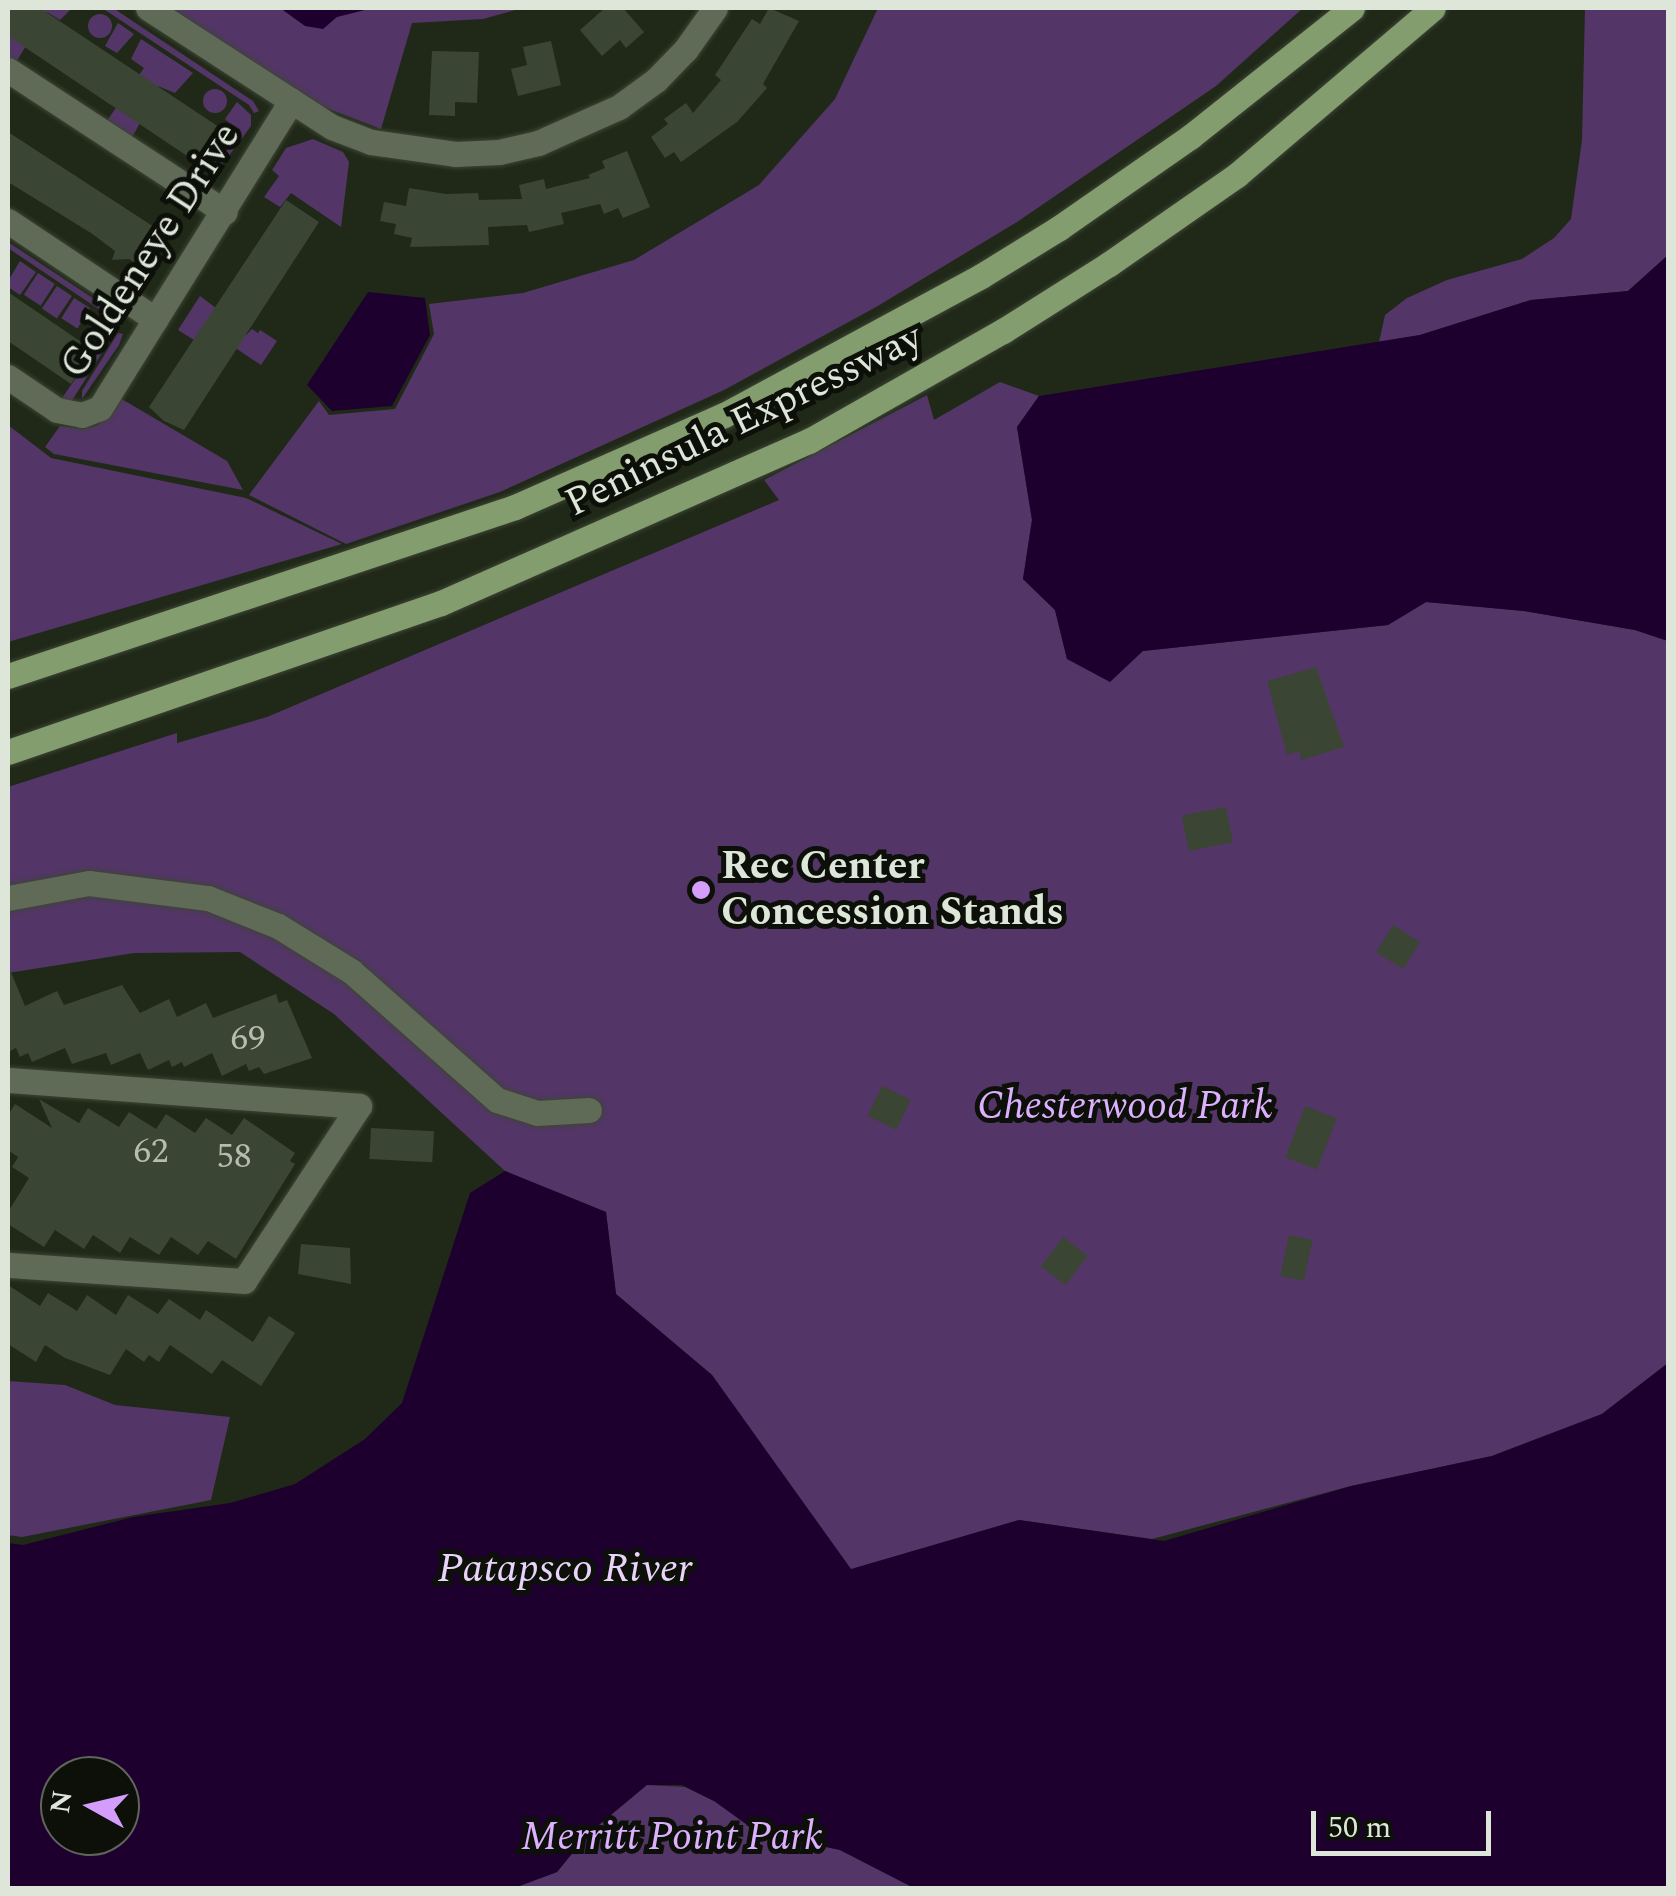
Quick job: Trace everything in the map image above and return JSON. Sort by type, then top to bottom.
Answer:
[{"type":"main road","name":"Peninsula Expressway","points":[[8,676],[515,506],[724,415],[981,276],[1059,228],[1190,137],[1352,8]]},
{"type":"main road","name":"Peninsula Expressway","points":[[8,752],[441,603],[809,441],[1003,331],[1109,264],[1237,175],[1433,8]]},
{"type":"street","points":[[148,8],[332,127],[372,142],[418,152],[499,152],[538,143],[619,107],[656,80],[686,49],[715,8]]},
{"type":"street","points":[[8,70],[225,212]]},
{"type":"street","name":"Goldeneye Drive","points":[[8,377],[58,410],[82,415],[100,408],[291,101]]},
{"type":"street","points":[[8,222],[154,319]]},
{"type":"street","points":[[8,898],[88,883],[208,898],[278,926],[351,971],[497,1100],[537,1112],[589,1110]]},
{"type":"street","points":[[8,1080],[359,1106],[244,1281],[8,1265]]},
{"type":"green space","points":[[19,8],[72,8],[60,20],[47,12],[16,62],[8,57],[8,24]]},
{"type":"green space","points":[[102,8],[113,8],[253,101],[259,111],[254,113],[249,105]]},
{"type":"green space","points":[[167,8],[522,8],[483,19],[412,23],[381,129],[303,99]]},
{"type":"green space","points":[[878,8],[1303,8],[1216,86],[1017,222],[876,307],[724,390],[500,492],[346,544],[249,495],[319,401],[329,415],[395,409],[434,334],[429,304],[523,293],[634,260],[759,185],[835,99]]},
{"type":"green space","points":[[1585,8],[1668,8],[1668,255],[1628,291],[1531,300],[1420,335],[1379,342],[1385,315],[1407,298],[1447,280],[1522,259],[1554,238],[1571,219],[1582,140]]},
{"type":"green space","points":[[100,14],[112,26],[100,38],[88,26]]},
{"type":"green space","points":[[118,23],[134,34],[117,53],[105,46]]},
{"type":"green space","points":[[141,39],[193,73],[175,93],[158,86],[137,119],[140,123],[131,139],[106,122],[144,68],[131,59]]},
{"type":"green space","points":[[215,89],[227,101],[215,113],[203,101]]},
{"type":"green space","points":[[237,102],[251,115],[251,126],[211,180],[211,190],[201,186],[239,132],[225,119]]},
{"type":"green space","points":[[313,139],[343,152],[349,162],[341,227],[291,193],[280,207],[264,197],[279,176],[272,170],[286,148]]},
{"type":"green space","points":[[8,242],[114,312],[121,326],[117,328],[103,312],[8,248]]},
{"type":"green space","points":[[20,261],[36,272],[20,295],[8,287],[8,281]]},
{"type":"green space","points":[[38,273],[55,284],[41,306],[24,295]]},
{"type":"green space","points":[[57,286],[72,296],[57,318],[42,308]]},
{"type":"green space","points":[[200,296],[216,308],[229,328],[246,335],[252,329],[258,333],[260,330],[277,341],[261,365],[207,329],[194,340],[178,330]]},
{"type":"green space","points":[[74,298],[90,308],[77,328],[61,318]]},
{"type":"green space","points":[[98,314],[112,327],[112,337],[71,402],[62,398],[98,346],[84,336]]},
{"type":"green space","points":[[118,333],[123,334],[119,345],[82,399],[82,391]]},
{"type":"green space","name":"Chesterwood Park","points":[[1000,382],[1039,396],[1017,427],[1032,520],[1023,579],[1055,610],[1067,659],[1388,625],[1426,602],[1524,611],[1635,630],[1668,641],[1668,1363],[1602,1414],[1492,1456],[1351,1486],[1152,1539],[1019,1520],[851,1570],[712,1375],[616,1294],[606,1212],[505,1171],[334,1014],[240,952],[134,953],[8,973],[8,787],[177,733],[177,743],[267,717],[779,500],[764,480],[927,395],[934,420]]},
{"type":"green space","points":[[120,398],[227,461],[243,490],[54,454],[45,447],[60,426],[84,429],[98,425]]},
{"type":"green space","points":[[8,425],[51,458],[246,498],[342,544],[8,642]]},
{"type":"green space","points":[[8,1381],[65,1385],[115,1405],[230,1417],[211,1500],[22,1537],[8,1535]]},
{"type":"green space","name":"Merritt Point Park","points":[[646,1785],[685,1787],[718,1803],[757,1832],[840,1850],[914,1888],[514,1888],[557,1872],[588,1834]]},
{"type":"water","points":[[280,8],[373,8],[337,17],[323,29],[305,26]]},
{"type":"water","points":[[1668,255],[1668,641],[1635,630],[1524,611],[1426,602],[1388,625],[1143,651],[1110,682],[1067,659],[1055,610],[1023,579],[1032,520],[1017,427],[1039,396],[1420,335],[1531,300],[1628,291]]},
{"type":"water","points":[[368,292],[425,298],[430,335],[392,406],[332,411],[307,385]]},
{"type":"water","name":"Patapsco River","points":[[505,1171],[606,1212],[616,1294],[712,1375],[851,1569],[1019,1520],[1164,1541],[1351,1486],[1492,1456],[1602,1414],[1668,1363],[1668,1888],[914,1888],[840,1850],[757,1832],[714,1801],[682,1785],[647,1785],[588,1834],[557,1872],[514,1888],[8,1888],[8,1543],[23,1545],[133,1517],[230,1503],[295,1484],[365,1439],[402,1403],[470,1193]]},
{"type":"building","points":[[8,8],[40,8],[234,137],[211,172],[8,36]]},
{"type":"building","points":[[605,8],[623,8],[644,32],[626,48],[620,40],[602,56],[580,30]]},
{"type":"building","points":[[769,8],[799,21],[763,84],[767,88],[737,122],[681,162],[674,152],[665,158],[651,137],[668,124],[664,119],[686,103],[693,113],[721,80],[715,75],[752,19],[760,24]]},
{"type":"building","points":[[551,41],[561,85],[518,96],[511,69],[527,65],[523,47]]},
{"type":"building","points":[[432,51],[479,52],[477,103],[455,102],[455,116],[429,115]]},
{"type":"building","points":[[8,132],[168,236],[146,270],[129,259],[112,260],[115,251],[91,233],[8,182]]},
{"type":"building","points":[[627,151],[650,207],[623,218],[618,208],[604,214],[600,204],[561,213],[564,224],[529,232],[527,225],[488,227],[489,245],[410,247],[412,238],[394,234],[396,224],[380,221],[384,202],[406,206],[409,188],[446,194],[478,193],[479,200],[522,199],[519,185],[544,179],[546,189],[590,178],[588,175],[605,168],[602,161]]},
{"type":"building","points":[[286,200],[319,222],[184,430],[164,421],[149,407]]},
{"type":"building","points":[[8,292],[93,350],[71,384],[8,341]]},
{"type":"building","points":[[1316,667],[1344,747],[1301,760],[1299,751],[1287,755],[1267,681]]},
{"type":"building","points":[[1226,807],[1233,842],[1189,851],[1182,816]]},
{"type":"building","points":[[1393,925],[1420,942],[1403,969],[1376,952]]},
{"type":"building","points":[[8,965],[25,1006],[57,991],[64,1005],[122,985],[140,1013],[169,999],[177,1017],[206,1003],[213,1018],[276,994],[279,1003],[287,1000],[312,1058],[264,1074],[259,1067],[249,1071],[246,1064],[222,1076],[212,1053],[184,1067],[182,1062],[172,1067],[169,1060],[148,1070],[140,1053],[111,1065],[106,1053],[72,1064],[65,1048],[32,1062],[28,1053],[20,1057],[16,1048],[8,1052]]},
{"type":"building","points":[[882,1086],[911,1100],[896,1130],[868,1116]]},
{"type":"building","points":[[39,1099],[79,1123],[88,1108],[119,1127],[129,1112],[156,1129],[166,1114],[195,1133],[206,1118],[232,1135],[244,1118],[295,1153],[290,1161],[295,1164],[236,1259],[208,1241],[198,1255],[171,1237],[159,1255],[130,1237],[120,1253],[93,1235],[84,1249],[55,1230],[44,1247],[8,1224],[8,1212],[29,1178],[12,1167],[18,1157],[8,1150],[8,1115],[15,1104],[52,1128]]},
{"type":"building","points":[[1305,1106],[1337,1118],[1317,1170],[1285,1157]]},
{"type":"building","points":[[371,1128],[434,1131],[432,1162],[369,1159]]},
{"type":"building","points":[[1289,1235],[1312,1240],[1304,1281],[1280,1276]]},
{"type":"building","points":[[1063,1237],[1088,1256],[1065,1285],[1041,1267]]},
{"type":"building","points":[[301,1244],[350,1248],[351,1284],[298,1274]]},
{"type":"building","points":[[8,1285],[40,1306],[48,1293],[77,1311],[87,1295],[116,1315],[128,1295],[158,1314],[169,1299],[200,1320],[206,1310],[253,1342],[269,1316],[295,1333],[261,1386],[222,1360],[212,1374],[170,1345],[159,1362],[149,1355],[144,1362],[126,1349],[110,1375],[65,1358],[45,1345],[36,1362],[8,1344]]},
{"type":"place","name":"Rec Center Concession Stands","points":[[701,890]]}]
